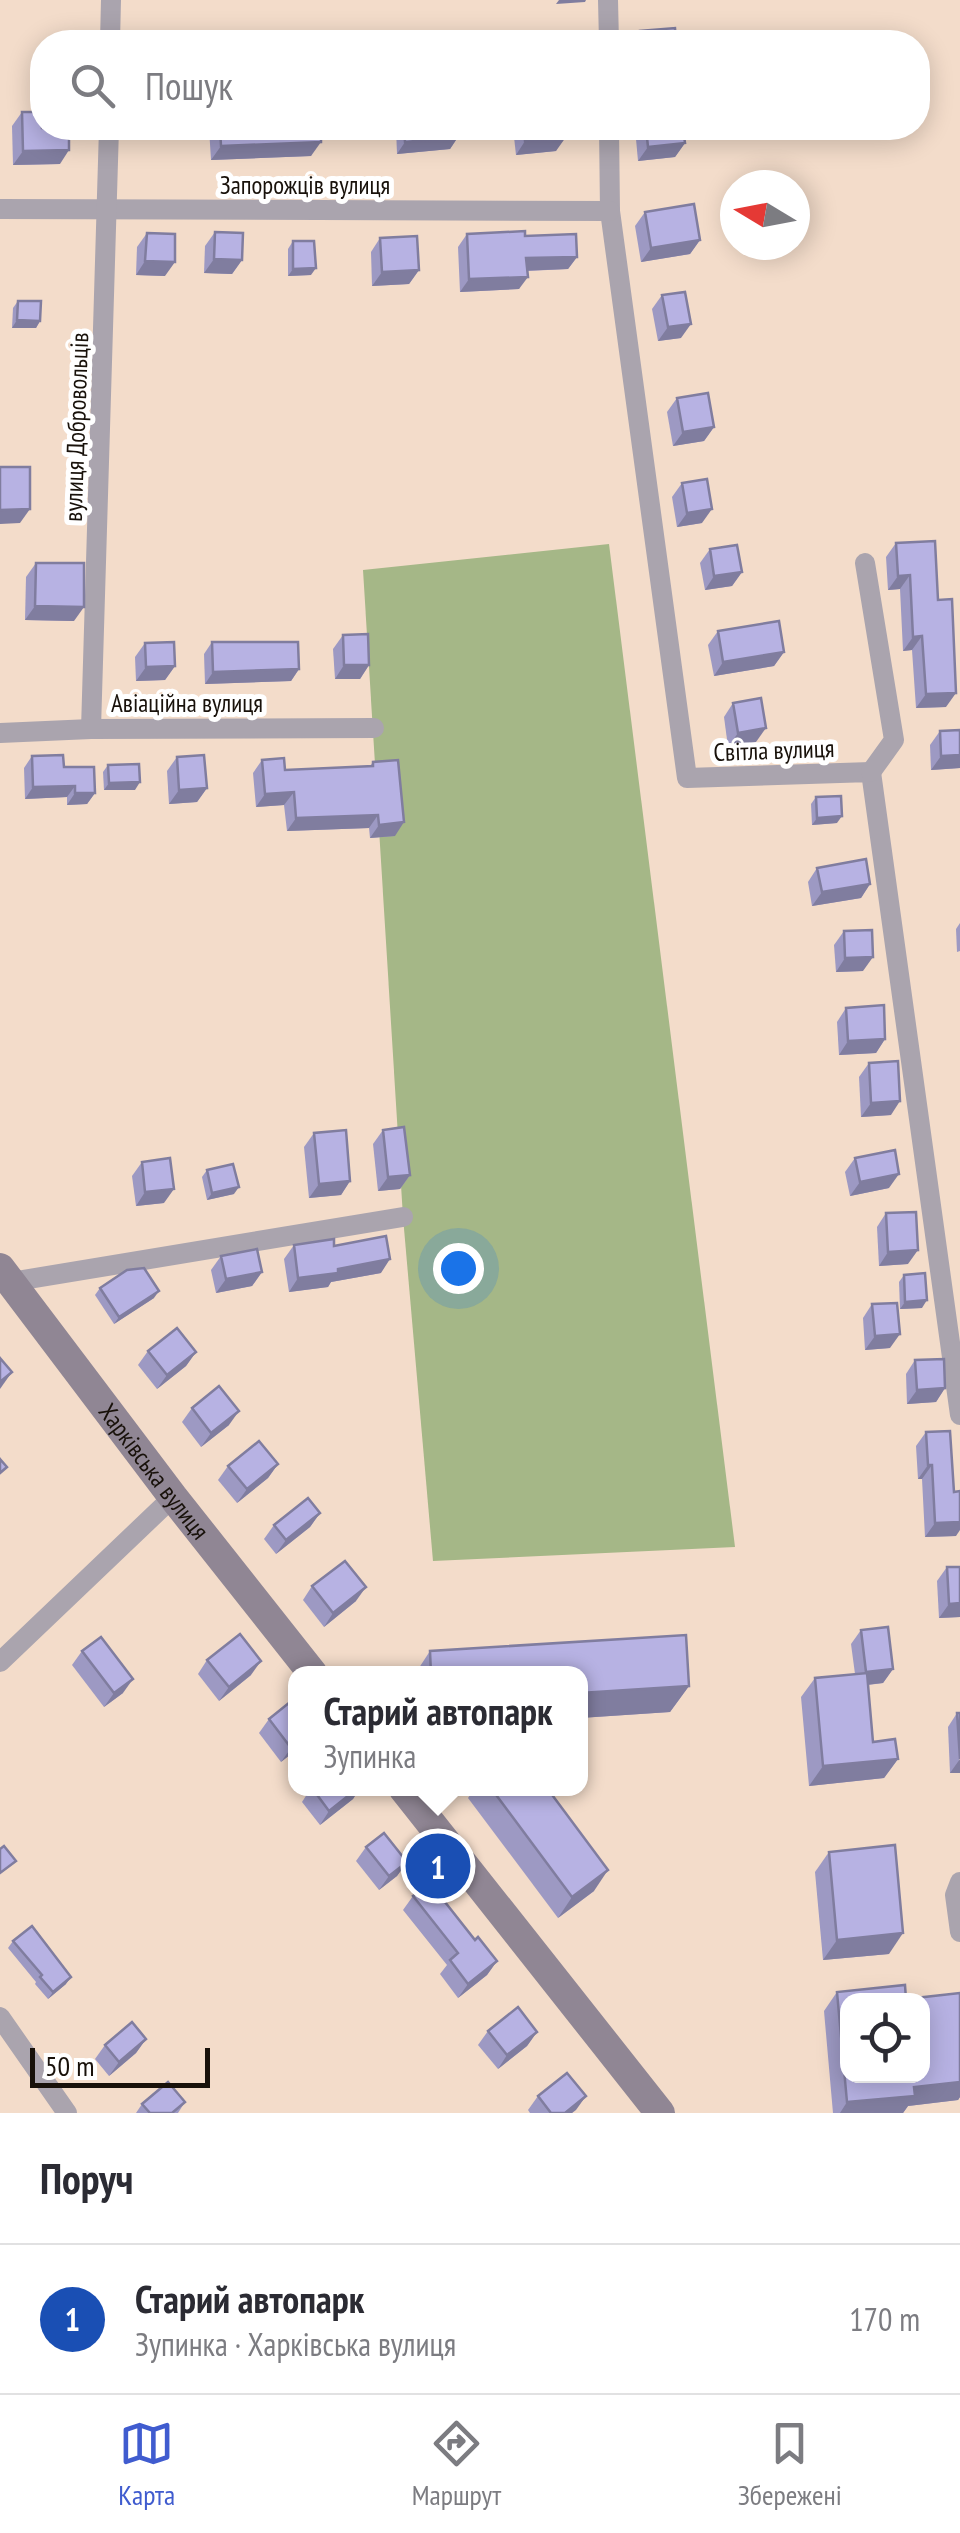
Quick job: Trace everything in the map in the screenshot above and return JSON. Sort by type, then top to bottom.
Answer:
[{"type":"street","points":[[110,30],[111,0]]},
{"type":"street","points":[[608,0],[609,30]]},
{"type":"street","name":"вулиця Добровольців","points":[[91,728],[109,140]]},
{"type":"street","name":"Світла вулиця","points":[[609,140],[610,210],[686,778],[871,772],[960,1415]]},
{"type":"street","name":"Запорожців вулиця","points":[[0,209],[610,210]]},
{"type":"street","points":[[864,564],[894,740],[871,772]]},
{"type":"street","name":"Авіаційна вулиця","points":[[0,733],[91,728],[374,728]]},
{"type":"street","points":[[6,1275],[403,1217]]},
{"type":"street","name":"Харківська вулиця","points":[[6,1275],[306,1666]]},
{"type":"street","points":[[0,1662],[173,1497]]},
{"type":"street","points":[[410,1796],[660,2113]]},
{"type":"street","points":[[960,1882],[956,1895],[960,1932]]},
{"type":"street","points":[[0,2017],[68,2113]]},
{"type":"green space","points":[[609,544],[735,1547],[433,1561],[403,1217],[363,570]]},
{"type":"building","points":[[22,112],[30,112],[30,140],[69,140],[69,150],[23,151]]},
{"type":"building","points":[[221,140],[321,140],[321,142],[221,146]]},
{"type":"building","points":[[647,140],[685,140],[685,143],[648,147]]},
{"type":"building","points":[[694,204],[700,240],[651,248],[645,212]]},
{"type":"building","points":[[525,231],[525,236],[576,234],[577,257],[526,258],[528,277],[469,279],[467,234]]},
{"type":"building","points":[[215,232],[243,233],[242,260],[214,259]]},
{"type":"building","points":[[147,233],[175,234],[175,262],[145,261]]},
{"type":"building","points":[[417,236],[419,270],[382,272],[380,238]]},
{"type":"building","points":[[293,241],[314,241],[316,268],[293,269]]},
{"type":"building","points":[[685,292],[691,324],[668,327],[662,295]]},
{"type":"building","points":[[18,301],[41,301],[40,321],[17,320]]},
{"type":"building","points":[[708,393],[714,427],[683,432],[677,398]]},
{"type":"building","points":[[0,467],[30,467],[30,509],[0,510]]},
{"type":"building","points":[[707,479],[712,509],[687,513],[682,483]]},
{"type":"building","points":[[935,541],[938,600],[952,599],[956,693],[926,694],[922,636],[913,637],[910,575],[898,576],[896,543]]},
{"type":"building","points":[[737,545],[742,572],[714,576],[710,549]]},
{"type":"building","points":[[36,563],[84,563],[84,607],[35,606]]},
{"type":"building","points":[[779,621],[784,652],[723,662],[718,631]]},
{"type":"building","points":[[368,634],[369,665],[344,665],[343,635]]},
{"type":"building","points":[[174,642],[175,666],[146,667],[145,643]]},
{"type":"building","points":[[212,642],[298,642],[299,669],[213,672]]},
{"type":"building","points":[[761,698],[766,728],[738,733],[733,703]]},
{"type":"building","points":[[960,730],[960,755],[941,756],[940,731]]},
{"type":"building","points":[[63,755],[64,767],[94,767],[95,793],[75,793],[75,786],[33,787],[32,756]]},
{"type":"building","points":[[204,755],[207,788],[179,790],[177,757]]},
{"type":"building","points":[[284,758],[285,770],[373,766],[373,762],[398,760],[404,822],[379,825],[378,815],[296,818],[294,792],[265,794],[262,760]]},
{"type":"building","points":[[139,764],[140,782],[109,783],[108,765]]},
{"type":"building","points":[[841,796],[842,816],[817,818],[816,797]]},
{"type":"building","points":[[866,859],[870,884],[822,892],[817,868]]},
{"type":"building","points":[[872,930],[873,957],[845,958],[844,931]]},
{"type":"building","points":[[884,1005],[885,1039],[848,1041],[846,1008]]},
{"type":"building","points":[[898,1061],[900,1101],[871,1103],[869,1063]]},
{"type":"building","points":[[404,1127],[410,1175],[388,1177],[383,1130]]},
{"type":"building","points":[[346,1130],[350,1181],[319,1184],[314,1133]]},
{"type":"building","points":[[895,1150],[899,1174],[860,1182],[855,1158]]},
{"type":"building","points":[[170,1158],[174,1189],[145,1192],[142,1162]]},
{"type":"building","points":[[233,1164],[239,1187],[212,1193],[207,1170]]},
{"type":"building","points":[[916,1212],[918,1250],[888,1252],[886,1213]]},
{"type":"building","points":[[386,1236],[390,1259],[338,1269],[338,1273],[298,1278],[294,1245],[334,1239],[334,1246]]},
{"type":"building","points":[[257,1249],[262,1272],[226,1279],[221,1256]]},
{"type":"building","points":[[144,1268],[159,1291],[119,1317],[100,1288],[127,1270]]},
{"type":"building","points":[[925,1273],[927,1300],[905,1302],[904,1275]]},
{"type":"building","points":[[897,1303],[900,1334],[875,1336],[872,1304]]},
{"type":"building","points":[[177,1328],[196,1352],[167,1375],[148,1351]]},
{"type":"building","points":[[0,1358],[12,1372],[0,1382]]},
{"type":"building","points":[[944,1359],[945,1388],[917,1390],[915,1360]]},
{"type":"building","points":[[219,1386],[239,1411],[211,1433],[192,1408]]},
{"type":"building","points":[[950,1431],[954,1492],[960,1491],[960,1522],[935,1523],[926,1432]]},
{"type":"building","points":[[259,1441],[278,1464],[247,1489],[228,1466]]},
{"type":"building","points":[[308,1498],[320,1513],[286,1540],[274,1525]]},
{"type":"building","points":[[345,1561],[366,1587],[333,1613],[312,1586]]},
{"type":"building","points":[[947,1567],[960,1567],[960,1603],[949,1604]]},
{"type":"building","points":[[888,1627],[893,1669],[866,1672],[861,1630]]},
{"type":"building","points":[[240,1634],[261,1661],[229,1687],[207,1660]]},
{"type":"building","points":[[686,1635],[689,1686],[588,1692],[588,1666],[431,1666],[430,1651]]},
{"type":"building","points":[[101,1637],[133,1679],[114,1693],[82,1651]]},
{"type":"building","points":[[867,1673],[873,1742],[895,1739],[898,1759],[823,1766],[815,1678]]},
{"type":"building","points":[[288,1704],[288,1744],[269,1719]]},
{"type":"building","points":[[957,1713],[960,1713],[960,1759]]},
{"type":"building","points":[[318,1796],[348,1796],[329,1811]]},
{"type":"building","points":[[497,1796],[553,1796],[608,1870],[572,1897]]},
{"type":"building","points":[[384,1833],[407,1862],[389,1876],[366,1847]]},
{"type":"building","points":[[895,1845],[903,1933],[837,1940],[829,1852]]},
{"type":"building","points":[[4,1846],[16,1861],[0,1873],[0,1849]]},
{"type":"building","points":[[430,1883],[475,1940],[478,1937],[497,1961],[468,1984],[450,1960],[458,1953],[413,1896]]},
{"type":"building","points":[[32,1926],[71,1977],[53,1992],[13,1941]]},
{"type":"building","points":[[905,1985],[906,1993],[840,1993],[840,2025],[837,1992]]},
{"type":"building","points":[[960,1993],[960,2082],[914,2087],[915,2096],[847,2102],[845,2083],[930,2083],[930,1996]]},
{"type":"building","points":[[518,2007],[537,2032],[507,2055],[488,2031]]},
{"type":"building","points":[[132,2022],[146,2039],[119,2062],[105,2045]]},
{"type":"building","points":[[567,2073],[586,2096],[565,2113],[551,2113],[538,2096]]},
{"type":"building","points":[[168,2082],[185,2102],[172,2113],[150,2113],[142,2104]]},
{"type":"place","name":"Старий автопарк","points":[[438,1866]]}]
